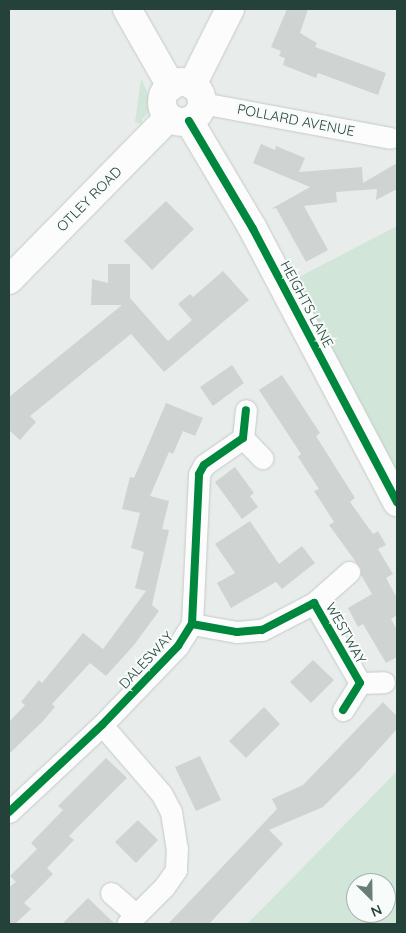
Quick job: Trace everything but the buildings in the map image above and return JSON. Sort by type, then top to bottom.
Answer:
[{"type":"street","name":"HEIGHTS LANE","points":[[127,9],[185,102],[397,502]]},
{"type":"street","name":"OTLEY ROAD","points":[[9,280],[185,102],[230,9]]},
{"type":"street","name":"POLLARD AVENUE","points":[[185,102],[390,138]]},
{"type":"street","points":[[246,410],[244,438],[262,458]]},
{"type":"street","name":"DALESWAY","points":[[9,812],[102,725],[178,646],[192,624],[199,474],[204,465],[244,438]]},
{"type":"street","points":[[314,603],[349,572]]},
{"type":"street","name":"WESTWAY","points":[[192,624],[237,632],[262,630],[314,603],[360,684],[343,710]]},
{"type":"street","points":[[360,684],[384,682]]},
{"type":"street","points":[[102,725],[161,793],[171,812],[177,848],[176,870],[132,920],[111,893]]},
{"type":"green space","points":[[141,78],[150,98],[150,111],[142,119],[142,124],[135,122]]},
{"type":"green space","points":[[397,226],[397,473],[293,280]]},
{"type":"green space","points":[[397,771],[397,924],[247,924]]},
{"type":"cycle path","points":[[189,121],[253,229],[397,502]]},
{"type":"cycle path","points":[[9,812],[102,725],[178,646],[192,624],[199,474],[204,465],[243,438],[246,410]]},
{"type":"cycle path","points":[[192,624],[237,632],[262,630],[314,603],[360,683],[343,710]]}]
